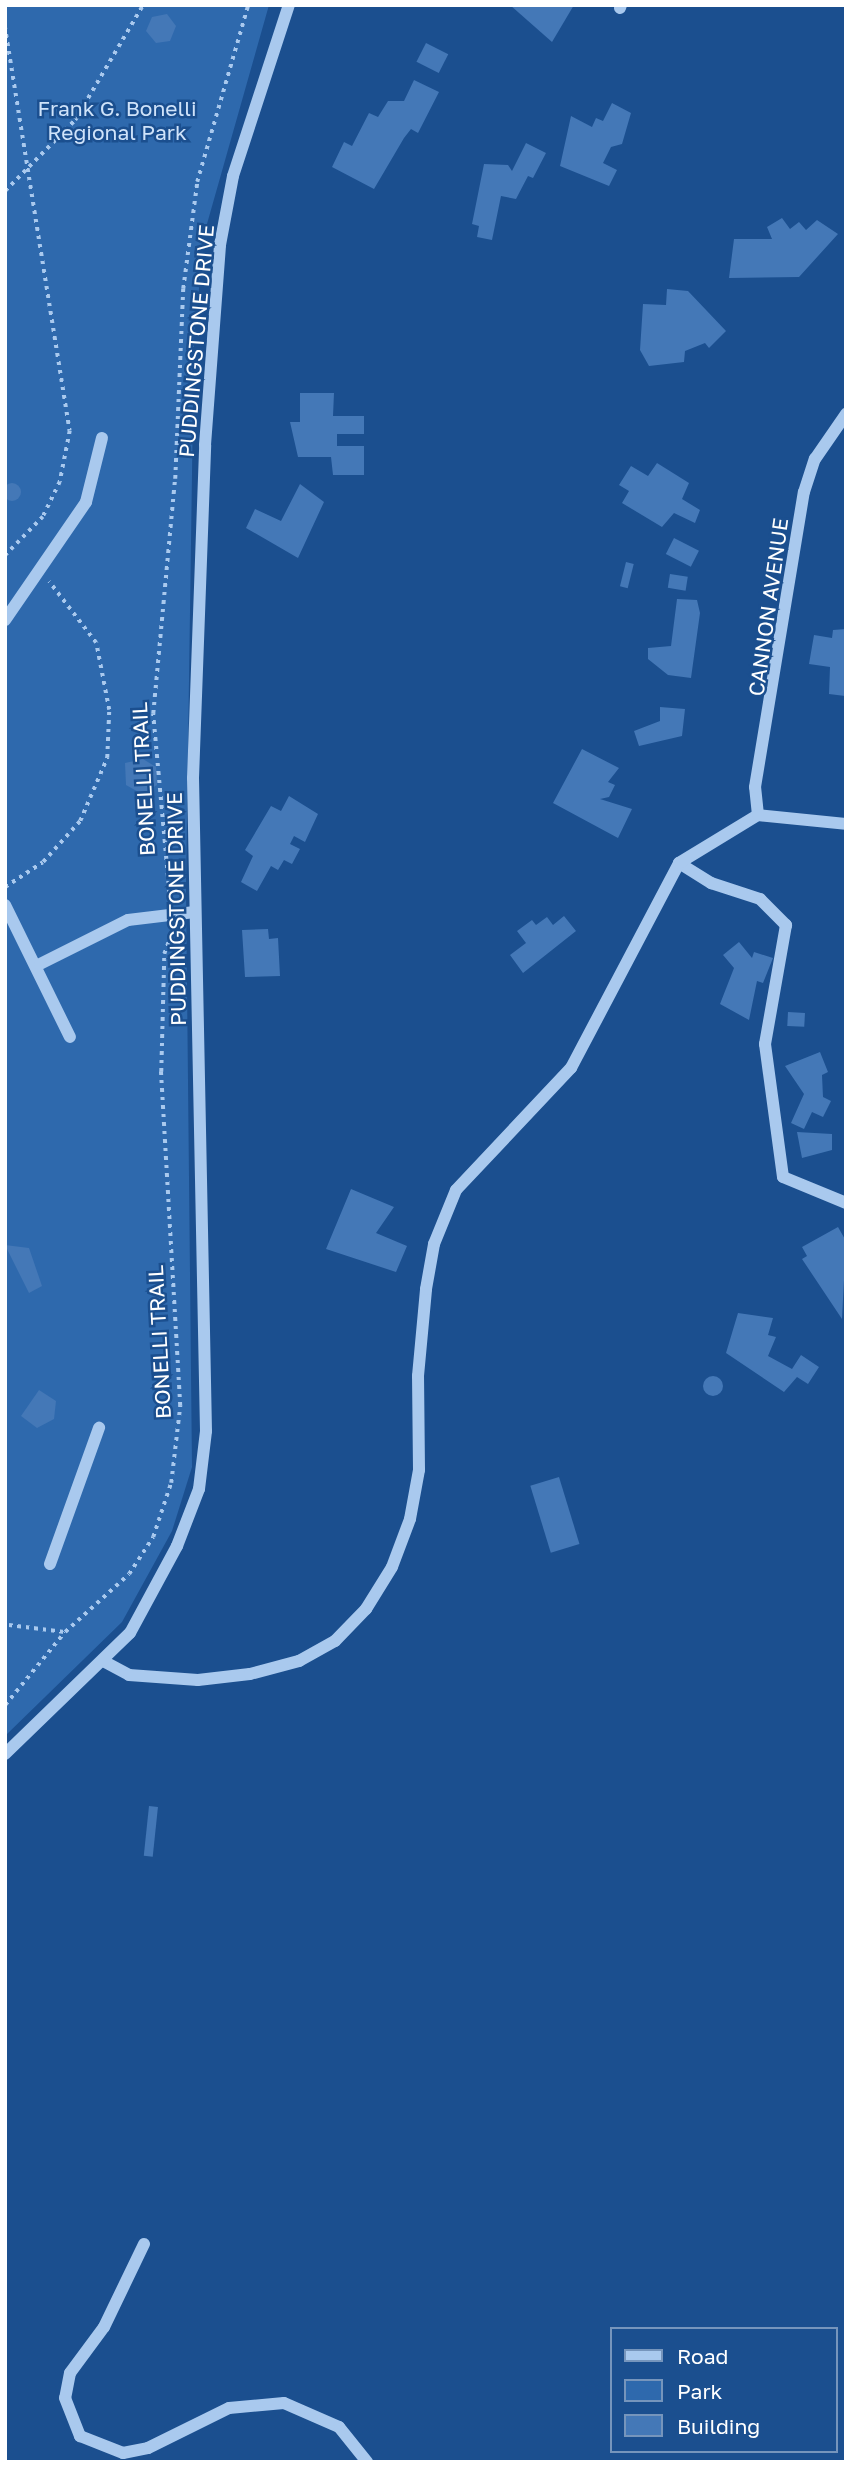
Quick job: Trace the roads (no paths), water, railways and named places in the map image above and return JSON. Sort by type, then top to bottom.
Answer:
[{"type":"street","name":"PUDDINGSTONE DRIVE","points":[[5,1754],[105,1662],[130,1633],[177,1546],[199,1489],[206,1431],[195,912],[196,626],[220,246],[255,97],[289,5]]},
{"type":"street","name":"CANNON AVENUE","points":[[758,815],[755,787],[804,492],[815,459],[846,414]]},
{"type":"street","points":[[5,620],[11,604],[40,573],[86,502],[102,438]]},
{"type":"street","points":[[105,1662],[129,1675],[198,1680],[250,1674],[299,1661],[335,1641],[366,1609],[392,1567],[410,1519],[418,1470],[418,1376],[426,1289],[444,1215],[470,1171],[571,1068],[679,863],[758,815],[846,824]]},
{"type":"street","points":[[679,863],[711,883],[760,898],[786,925],[765,1044],[783,1177],[846,1203]]},
{"type":"street","points":[[5,905],[40,964],[70,1037]]},
{"type":"street","points":[[40,964],[128,920],[195,912]]},
{"type":"street","points":[[50,1564],[99,1428]]},
{"type":"street","points":[[144,2244],[104,2327],[71,2373],[65,2398],[80,2436],[123,2453],[148,2448],[229,2408],[284,2403],[339,2427],[366,2462]]},
{"type":"park label","name":"Frank G. Bonelli Regional Park","points":[[117,120]]}]
